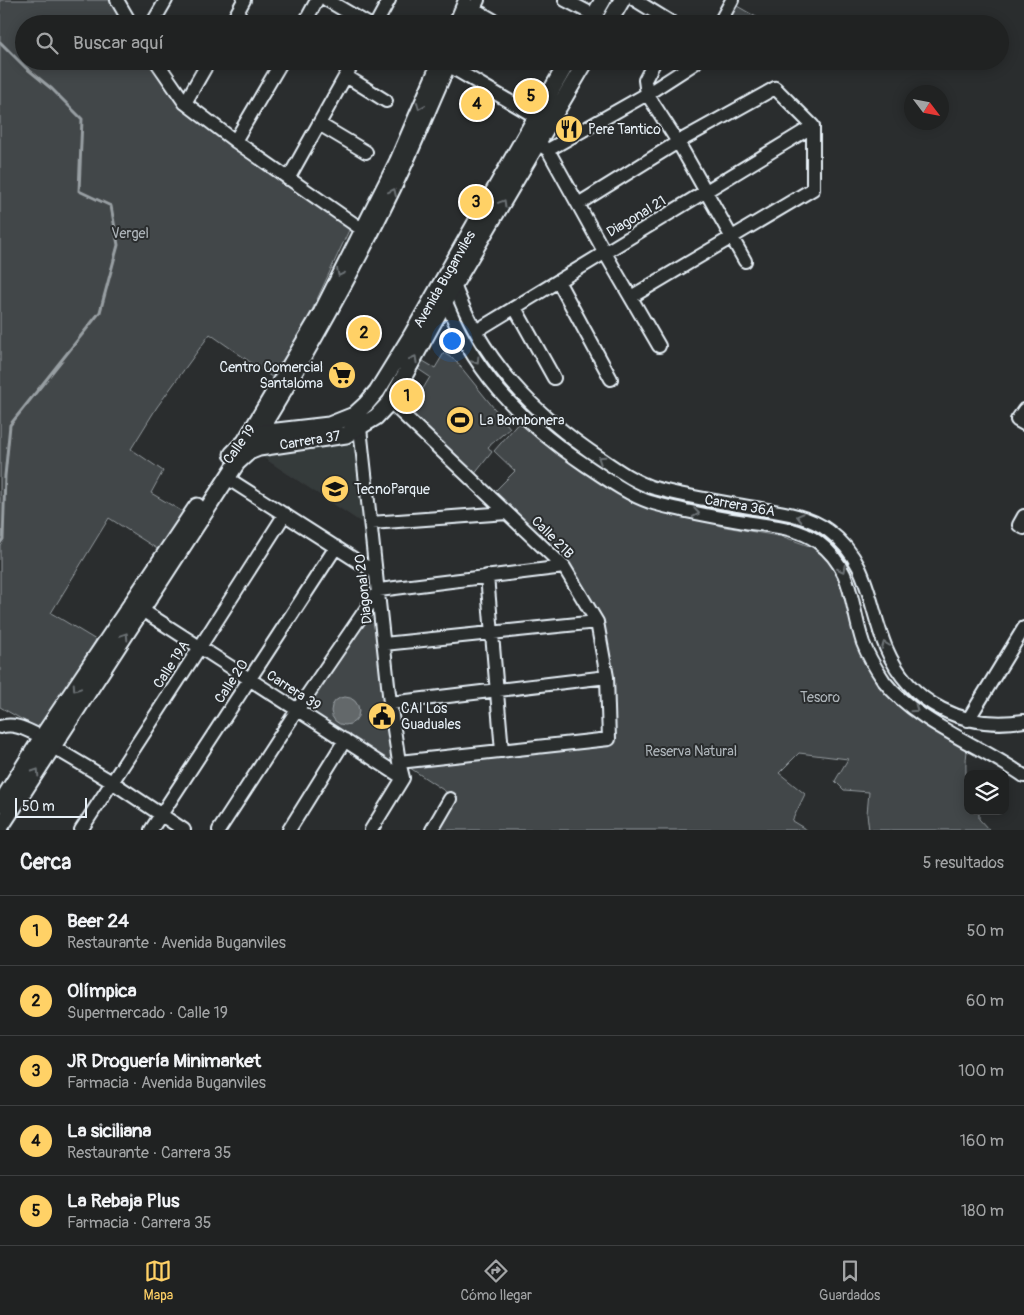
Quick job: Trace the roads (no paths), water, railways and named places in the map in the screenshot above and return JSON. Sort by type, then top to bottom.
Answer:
[{"type":"main road","points":[[594,15],[603,0]]},
{"type":"main road","points":[[613,15],[622,0]]},
{"type":"main road","name":"Avenida Buganviles","points":[[377,392],[538,144],[543,121],[565,70]]},
{"type":"main road","name":"Avenida Buganviles","points":[[543,121],[580,70]]},
{"type":"main road","name":"Avenida Buganviles","points":[[390,402],[446,302],[448,270],[538,144]]},
{"type":"main road","name":"Carrera 37","points":[[245,448],[259,448],[346,435],[357,421],[366,404],[377,392]]},
{"type":"main road","name":"Carrera 37","points":[[245,448],[260,433],[330,425],[376,417],[390,402]]},
{"type":"main road","name":"Calle 19","points":[[0,804],[142,610],[245,448]]},
{"type":"main road","name":"Calle 19","points":[[0,828],[47,742],[164,556],[229,457],[245,448]]},
{"type":"street","points":[[117,0],[126,15]]},
{"type":"street","points":[[157,15],[166,0]]},
{"type":"street","points":[[235,15],[244,0]]},
{"type":"street","points":[[309,15],[317,0]]},
{"type":"street","points":[[327,0],[353,15]]},
{"type":"street","points":[[381,15],[389,0]]},
{"type":"street","points":[[565,0],[586,15]]},
{"type":"street","points":[[634,0],[659,15]]},
{"type":"street","points":[[724,15],[732,0]]},
{"type":"street","points":[[462,15],[472,3],[488,15]]},
{"type":"street","points":[[162,70],[185,103],[235,142],[366,232]]},
{"type":"street","points":[[185,103],[204,70]]},
{"type":"street","points":[[235,142],[277,70]]},
{"type":"street","points":[[288,179],[349,70]]},
{"type":"street","name":"Calle 19","points":[[245,448],[320,312],[406,165],[442,70]]},
{"type":"street","points":[[458,70],[543,121]]},
{"type":"street","points":[[650,70],[645,80],[647,94],[678,142],[745,261]]},
{"type":"street","points":[[659,346],[578,204],[538,144],[647,94],[685,70]]},
{"type":"street","points":[[346,76],[386,101]]},
{"type":"street","points":[[578,204],[678,142],[775,88],[813,126],[813,189],[631,297]]},
{"type":"street","points":[[319,124],[366,152]]},
{"type":"street","name":"Diagonal 21","points":[[476,332],[813,126]]},
{"type":"street","name":"Calle 19","points":[[260,433],[330,315],[366,232]]},
{"type":"street","points":[[558,281],[611,379]]},
{"type":"street","name":"Carrera 36A","points":[[447,285],[497,364],[521,393],[548,420],[578,443],[648,486],[780,512],[812,520],[825,528],[840,539],[852,554],[861,570],[886,647],[894,664],[905,680],[918,693],[933,705],[950,714],[968,720],[995,724],[1024,723]]},
{"type":"street","name":"Carrera 36A","points":[[446,302],[457,327],[486,375],[522,416],[565,451],[613,483],[649,502],[687,511],[782,528],[816,541],[831,553],[839,562],[846,576],[863,643],[873,664],[886,683],[902,699],[943,728],[1021,771]]},
{"type":"street","points":[[514,308],[554,378]]},
{"type":"street","name":"Calle 21B","points":[[390,402],[564,567],[597,622],[606,677],[609,739],[502,751]]},
{"type":"street","name":"Diagonal 20","points":[[357,421],[379,590],[390,703],[403,778]]},
{"type":"street","points":[[227,478],[376,573]]},
{"type":"street","points":[[371,523],[507,512]]},
{"type":"street","name":"Calle 19A","points":[[81,830],[285,514]]},
{"type":"street","name":"Calle 20","points":[[151,830],[336,547]]},
{"type":"street","points":[[219,830],[297,710],[379,590],[564,567]]},
{"type":"street","points":[[399,762],[502,751],[487,576]]},
{"type":"street","name":"Carrera 39","points":[[142,610],[403,778]]},
{"type":"street","points":[[384,644],[597,622]]},
{"type":"street","points":[[968,720],[1024,628]]},
{"type":"street","points":[[390,703],[606,677]]},
{"type":"street","points":[[0,727],[17,725],[112,782],[184,830]]},
{"type":"street","points":[[288,830],[345,740]]},
{"type":"street","points":[[371,830],[403,778]]},
{"type":"street","points":[[432,830],[450,799]]},
{"type":"waterway","points":[[0,42],[15,57]]},
{"type":"waterway","points":[[0,543],[3,539],[5,476],[10,425],[100,312],[118,245],[111,206],[79,191],[82,119],[52,89],[29,70]]},
{"type":"place","name":"La Rebaja Plus","points":[[531,96]]},
{"type":"place","name":"La siciliana","points":[[477,104]]},
{"type":"place","name":"Pere Tantico","points":[[569,129]]},
{"type":"place","name":"JR Droguería Minimarket","points":[[476,202]]},
{"type":"place","name":"Olímpica","points":[[364,333]]},
{"type":"place","name":"Centro Comercial Santaloma","points":[[342,375]]},
{"type":"place","name":"Beer 24","points":[[407,396]]},
{"type":"place","name":"La Bombonera","points":[[460,420]]},
{"type":"place","name":"TecnoParque","points":[[335,489]]},
{"type":"place","name":"CAI Los Guaduales","points":[[382,716]]},
{"type":"park label","name":"Vergel","points":[[130,233]]},
{"type":"park label","name":"Tesoro","points":[[820,697]]},
{"type":"park label","name":"Reserva Natural","points":[[691,751]]}]
